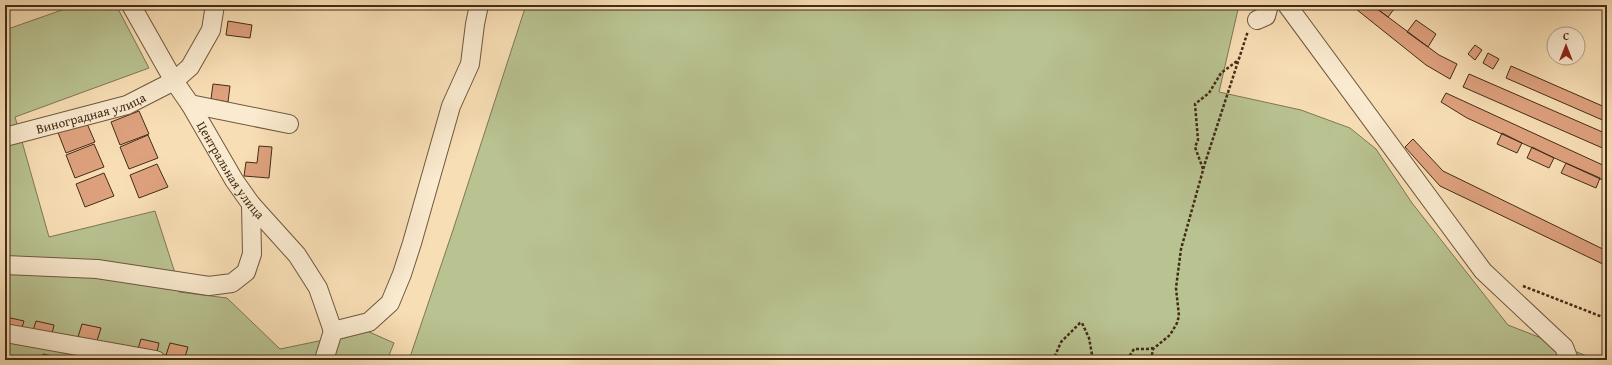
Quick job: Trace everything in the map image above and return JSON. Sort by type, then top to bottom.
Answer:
[{"type":"street","name":"Центральная улица","points":[[130,5],[234,180],[251,204],[297,255],[318,288],[333,330]]},
{"type":"street","name":"Виноградная улица","points":[[5,137],[127,105],[174,81],[190,67],[211,30],[215,5]]},
{"type":"street","points":[[324,360],[333,330],[369,322],[390,303],[410,249],[451,106],[470,64],[479,5]]},
{"type":"street","points":[[1258,20],[1266,16],[1270,5]]},
{"type":"street","points":[[1287,5],[1483,271],[1564,347],[1569,360]]},
{"type":"street","points":[[190,104],[289,124]]},
{"type":"street","points":[[5,265],[97,269],[209,286],[232,283],[246,272],[252,254],[251,204]]},
{"type":"street","points":[[5,333],[156,360]]},
{"type":"path","points":[[1151,360],[1153,350],[1170,335],[1179,316],[1176,288],[1178,265],[1204,170],[1246,36],[1252,24],[1258,20]]},
{"type":"path","points":[[1204,170],[1195,147],[1198,140],[1195,104],[1209,93],[1221,73],[1238,61]]},
{"type":"path","points":[[1520,285],[1607,318]]},
{"type":"path","points":[[1060,360],[1055,356],[1061,342],[1080,323],[1082,323],[1089,338],[1093,360]]},
{"type":"path","points":[[1127,360],[1134,349],[1147,350],[1156,347]]},
{"type":"green space","points":[[76,5],[116,5],[149,68],[15,117],[49,237],[155,211],[176,276],[179,292],[227,298],[280,349],[367,331],[394,343],[387,360],[5,360],[5,30]]},
{"type":"green space","points":[[526,5],[1239,5],[1219,92],[1301,110],[1350,128],[1376,149],[1412,203],[1508,325],[1592,358],[1607,360],[409,360]]},
{"type":"building","points":[[1351,5],[1372,5],[1439,55],[1457,64],[1450,79],[1426,65]]},
{"type":"building","points":[[1372,5],[1397,5],[1388,17]]},
{"type":"building","points":[[1416,20],[1436,34],[1428,47],[1407,32]]},
{"type":"building","points":[[228,21],[252,25],[250,38],[226,35]]},
{"type":"building","points":[[1475,45],[1482,50],[1475,60],[1468,54]]},
{"type":"building","points":[[1488,53],[1499,59],[1493,69],[1483,63]]},
{"type":"building","points":[[1511,66],[1607,108],[1607,122],[1506,78]]},
{"type":"building","points":[[1469,74],[1607,134],[1607,150],[1463,87]]},
{"type":"building","points":[[213,84],[230,86],[228,102],[211,99]]},
{"type":"building","points":[[1446,93],[1607,167],[1607,182],[1467,118],[1441,102]]},
{"type":"building","points":[[139,111],[149,134],[120,145],[111,122]]},
{"type":"building","points":[[85,119],[95,142],[66,153],[57,130]]},
{"type":"building","points":[[1502,133],[1522,143],[1517,153],[1497,144]]},
{"type":"building","points":[[148,135],[158,158],[129,169],[120,147]]},
{"type":"building","points":[[1413,139],[1443,171],[1607,251],[1607,266],[1440,186],[1405,147]]},
{"type":"building","points":[[94,144],[104,167],[75,178],[66,155]]},
{"type":"building","points":[[259,146],[272,147],[269,178],[244,176],[246,162],[257,163]]},
{"type":"building","points":[[1532,147],[1554,158],[1549,168],[1527,158]]},
{"type":"building","points":[[1566,163],[1600,178],[1596,188],[1561,173]]},
{"type":"building","points":[[157,164],[168,187],[139,198],[130,175]]},
{"type":"building","points":[[104,173],[114,196],[85,207],[76,184]]},
{"type":"building","points":[[6,317],[24,321],[20,334],[5,331]]},
{"type":"building","points":[[36,321],[54,325],[51,338],[32,334]]},
{"type":"building","points":[[82,324],[101,328],[97,341],[78,337]]},
{"type":"building","points":[[141,339],[159,343],[156,356],[137,352]]},
{"type":"building","points":[[170,343],[188,347],[184,360],[166,355]]},
{"type":"building","points":[[43,354],[62,358],[61,360],[41,360]]}]
